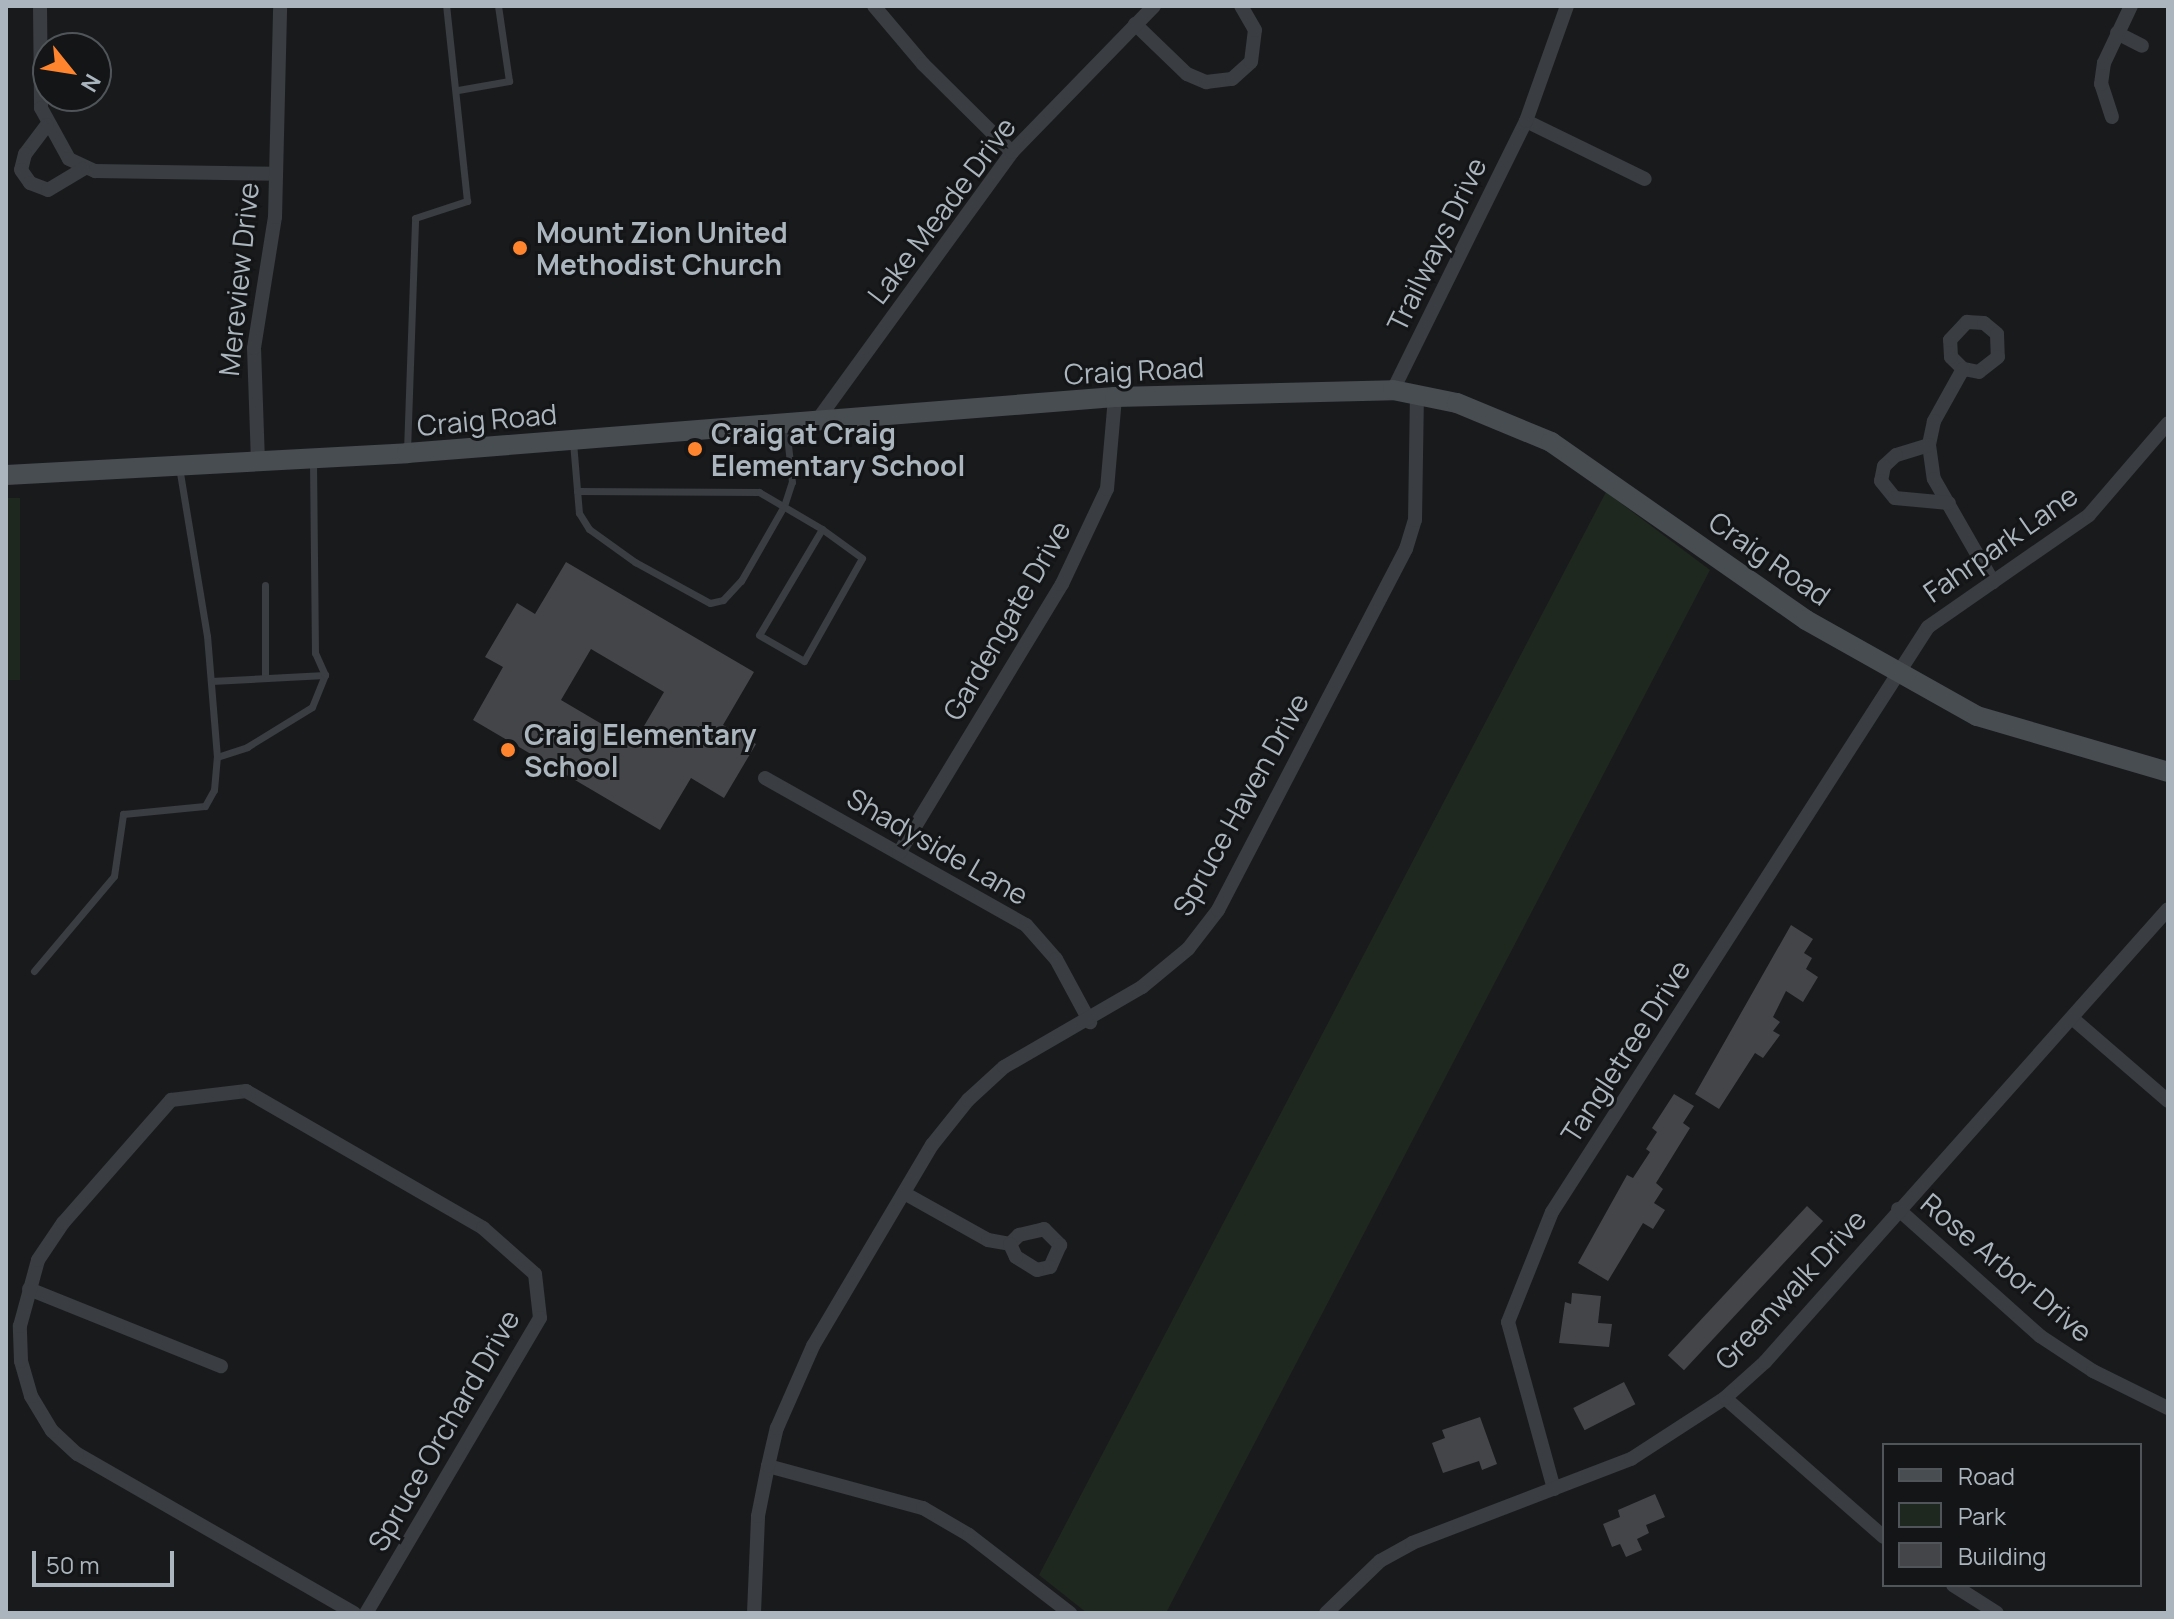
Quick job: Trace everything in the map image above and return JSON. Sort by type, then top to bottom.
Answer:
[{"type":"main road","name":"Craig Road","points":[[6,475],[407,453],[1115,397],[1393,390],[1417,393],[1457,403],[1551,442],[1806,620],[1977,716],[2168,772]]},
{"type":"street","points":[[40,6],[41,108],[47,125],[69,159],[83,169]]},
{"type":"street","name":"Mereview Drive","points":[[258,462],[254,348],[272,252],[280,6]]},
{"type":"street","points":[[874,6],[923,64],[1012,152]]},
{"type":"street","name":"Lake Meade Drive","points":[[816,422],[1012,152],[1154,6]]},
{"type":"street","points":[[1135,24],[1187,74],[1206,82],[1232,79],[1251,62],[1255,30],[1241,6]]},
{"type":"street","name":"Trailways Drive","points":[[1393,390],[1526,121],[1567,6]]},
{"type":"street","points":[[2112,117],[2101,84],[2117,33],[2131,6]]},
{"type":"street","points":[[2117,33],[2142,46]]},
{"type":"street","points":[[1526,121],[1645,179]]},
{"type":"street","points":[[47,125],[25,154],[21,170],[30,183],[48,190],[83,169],[276,174]]},
{"type":"street","points":[[1963,369],[1934,421],[1929,445],[1934,479],[1993,582]]},
{"type":"street","name":"Spruce Haven Drive","points":[[754,1613],[758,1516],[768,1466],[777,1428],[813,1346],[904,1193],[968,1100],[1004,1067],[1090,1022],[1188,949],[1218,910],[1406,549],[1415,520],[1417,393]]},
{"type":"street","name":"Gardengate Drive","points":[[899,853],[1062,584],[1101,502],[1107,489],[1115,397]]},
{"type":"street","name":"Fahrpark Lane","points":[[1899,673],[1928,627],[2089,515],[2168,423]]},
{"type":"street","points":[[1929,445],[1896,455],[1884,466],[1881,481],[1895,498],[1949,503]]},
{"type":"street","name":"Tangletree Drive","points":[[1554,1489],[1508,1322],[1552,1212],[1899,673]]},
{"type":"street","name":"Shadyside Lane","points":[[765,778],[1026,925],[1056,959],[1090,1022]]},
{"type":"street","name":"Greenwalk Drive","points":[[1326,1613],[1356,1580],[1412,1543],[1631,1459],[1725,1398],[1765,1362],[2168,909]]},
{"type":"street","points":[[2072,1018],[2168,1101]]},
{"type":"street","name":"Spruce Orchard Drive","points":[[29,1289],[38,1260],[63,1223],[171,1100],[246,1091],[483,1228],[535,1274],[540,1318],[366,1613]]},
{"type":"street","points":[[904,1193],[988,1240],[1010,1244]]},
{"type":"street","name":"Rose Arbor Drive","points":[[1898,1209],[2040,1336],[2093,1371],[2168,1408]]},
{"type":"street","points":[[221,1366],[29,1289],[20,1326],[21,1361],[31,1396],[52,1431],[77,1454],[354,1613]]},
{"type":"street","points":[[1725,1398],[1882,1535]]},
{"type":"street","points":[[768,1466],[923,1508],[969,1535],[1070,1613]]},
{"type":"street","points":[[1956,1587],[1997,1613]]},
{"type":"lane","points":[[407,453],[415,218],[467,201],[458,90],[446,6]]},
{"type":"lane","points":[[458,90],[509,81],[498,6]]},
{"type":"lane","points":[[573,440],[579,513],[589,529],[635,562],[710,603],[723,600],[741,581],[784,506],[792,482],[786,422]]},
{"type":"lane","points":[[217,757],[247,747],[312,707],[325,675],[315,653],[313,458]]},
{"type":"lane","points":[[34,971],[114,876],[123,814],[205,806],[214,790],[217,757],[201,579],[178,466]]},
{"type":"lane","points":[[577,491],[759,492],[822,529],[862,558],[804,661],[759,635],[822,529]]},
{"type":"lane","points":[[265,585],[265,678]]},
{"type":"lane","points":[[211,681],[325,675]]},
{"type":"green space","points":[[1606,492],[1710,570],[1166,1613],[1087,1613],[1039,1575]]},
{"type":"green space","points":[[6,498],[20,498],[20,680],[6,680]]},
{"type":"building","points":[[566,562],[754,672],[723,725],[756,744],[724,798],[691,778],[660,830],[473,720],[503,667],[485,657],[517,603],[535,614]],"holes":[[[591,649],[664,692],[634,743],[561,700]]]},
{"type":"building","points":[[1791,925],[1813,939],[1804,953],[1812,958],[1806,969],[1818,977],[1803,1002],[1786,991],[1773,1017],[1780,1022],[1773,1031],[1780,1035],[1763,1058],[1755,1053],[1719,1109],[1695,1094]]},
{"type":"building","points":[[1674,1094],[1694,1106],[1683,1123],[1690,1128],[1656,1183],[1663,1189],[1654,1203],[1665,1210],[1653,1229],[1643,1223],[1608,1281],[1578,1263],[1627,1175],[1633,1178],[1650,1152],[1646,1149],[1657,1132],[1652,1128]]},
{"type":"building","points":[[1807,1206],[1823,1221],[1684,1370],[1668,1355]]},
{"type":"building","points":[[1572,1293],[1601,1296],[1598,1323],[1612,1324],[1609,1347],[1559,1343],[1565,1302],[1571,1304]]},
{"type":"building","points":[[1624,1382],[1635,1404],[1585,1430],[1573,1408]]},
{"type":"building","points":[[1480,1417],[1497,1464],[1482,1470],[1479,1461],[1443,1473],[1432,1443],[1445,1438],[1442,1430]]},
{"type":"building","points":[[1655,1494],[1665,1517],[1646,1525],[1649,1533],[1637,1539],[1642,1550],[1626,1557],[1620,1544],[1612,1547],[1603,1524],[1620,1517],[1618,1510]]},
{"type":"place","name":"Mount Zion United Methodist Church","points":[[520,248]]},
{"type":"place","name":"Craig at Craig Elementary School","points":[[695,449]]},
{"type":"place","name":"Craig Elementary School","points":[[508,750]]}]
